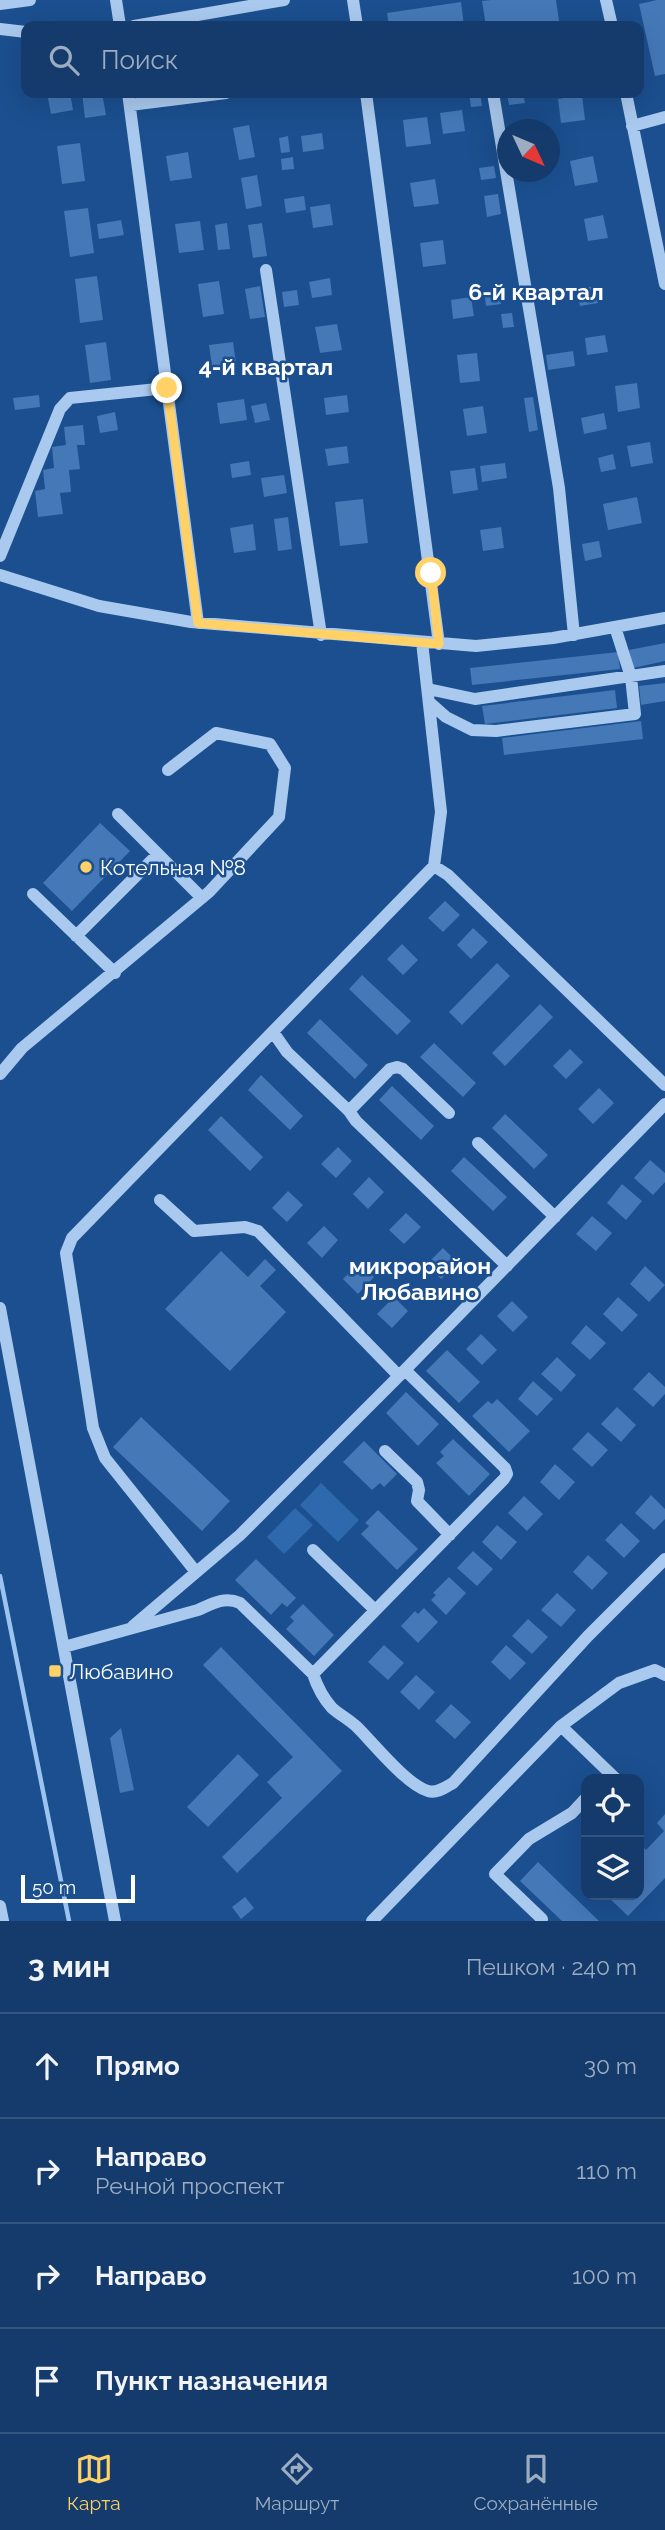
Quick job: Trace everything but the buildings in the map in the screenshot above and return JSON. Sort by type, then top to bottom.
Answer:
[{"type":"street","points":[[0,4],[30,0]]},
{"type":"street","points":[[116,0],[119,21]]},
{"type":"street","points":[[163,21],[284,0]]},
{"type":"street","points":[[353,0],[356,21]]},
{"type":"street","points":[[606,0],[611,21]]},
{"type":"street","points":[[0,29],[21,31]]},
{"type":"street","points":[[367,98],[439,644]]},
{"type":"street","points":[[494,98],[559,488],[574,635]]},
{"type":"street","points":[[626,98],[665,284]]},
{"type":"street","points":[[129,99],[198,623]]},
{"type":"street","points":[[632,126],[665,117]]},
{"type":"street","points":[[266,270],[321,635]]},
{"type":"street","points":[[0,556],[60,409],[70,398],[167,388]]},
{"type":"street","points":[[0,575],[99,606],[198,623],[439,644],[476,646],[574,635],[665,618]]},
{"type":"street","points":[[428,696],[446,717],[472,730],[496,730],[635,714],[631,677],[615,627]]},
{"type":"street","points":[[196,1572],[105,1458],[93,1428],[66,1254],[72,1238],[434,866],[441,812],[422,642]]},
{"type":"street","points":[[428,696],[475,699],[665,671]]},
{"type":"street","points":[[0,1074],[22,1048],[202,898],[279,817],[285,768],[270,744],[216,733],[168,770]]},
{"type":"street","points":[[118,814],[202,898]]},
{"type":"street","points":[[76,936],[158,854]]},
{"type":"street","points":[[434,866],[449,875],[665,1085]]},
{"type":"street","points":[[33,894],[115,973]]},
{"type":"street","points":[[273,1032],[287,1052],[507,1266]]},
{"type":"street","points":[[349,1111],[390,1069],[397,1067],[403,1069],[449,1114]]},
{"type":"street","points":[[131,1628],[240,1535],[665,1104]]},
{"type":"street","points":[[478,1143],[555,1216]]},
{"type":"street","points":[[160,1200],[194,1231],[245,1227],[258,1231],[402,1373],[505,1468],[507,1474],[313,1674]]},
{"type":"street","points":[[0,1308],[115,1921]]},
{"type":"street","points":[[385,1451],[417,1482],[417,1501],[450,1535]]},
{"type":"street","points":[[313,1549],[376,1611]]},
{"type":"street","points":[[64,1647],[230,1599],[240,1603],[313,1674],[318,1689],[332,1708],[357,1726],[382,1754],[414,1783],[428,1791],[440,1791],[453,1783],[589,1636],[665,1559]]},
{"type":"street","points":[[372,1921],[561,1726],[619,1683],[655,1670],[665,1675]]},
{"type":"street","points":[[561,1726],[607,1774]]},
{"type":"street","points":[[542,1919],[495,1874],[529,1839],[572,1813],[581,1803]]},
{"type":"street","points":[[0,1906],[3,1921]]},
{"type":"shaded area","points":[[321,1483],[359,1520],[338,1542],[300,1505]]},
{"type":"shaded area","points":[[295,1508],[313,1525],[284,1554],[267,1537]]},
{"type":"waterway","points":[[0,1576],[69,1921]]},
{"type":"place","name":"Котельная №8","points":[[86,867]]},
{"type":"place","name":"Любавино","points":[[55,1671]]},
{"type":"district","name":"6-й квартал","points":[[536,291]]},
{"type":"district","name":"4-й квартал","points":[[266,366]]},
{"type":"district","name":"микрорайон Любавино","points":[[420,1278]]},
{"type":"route","points":[[167,388],[198,623],[439,644],[431,573]]}]
